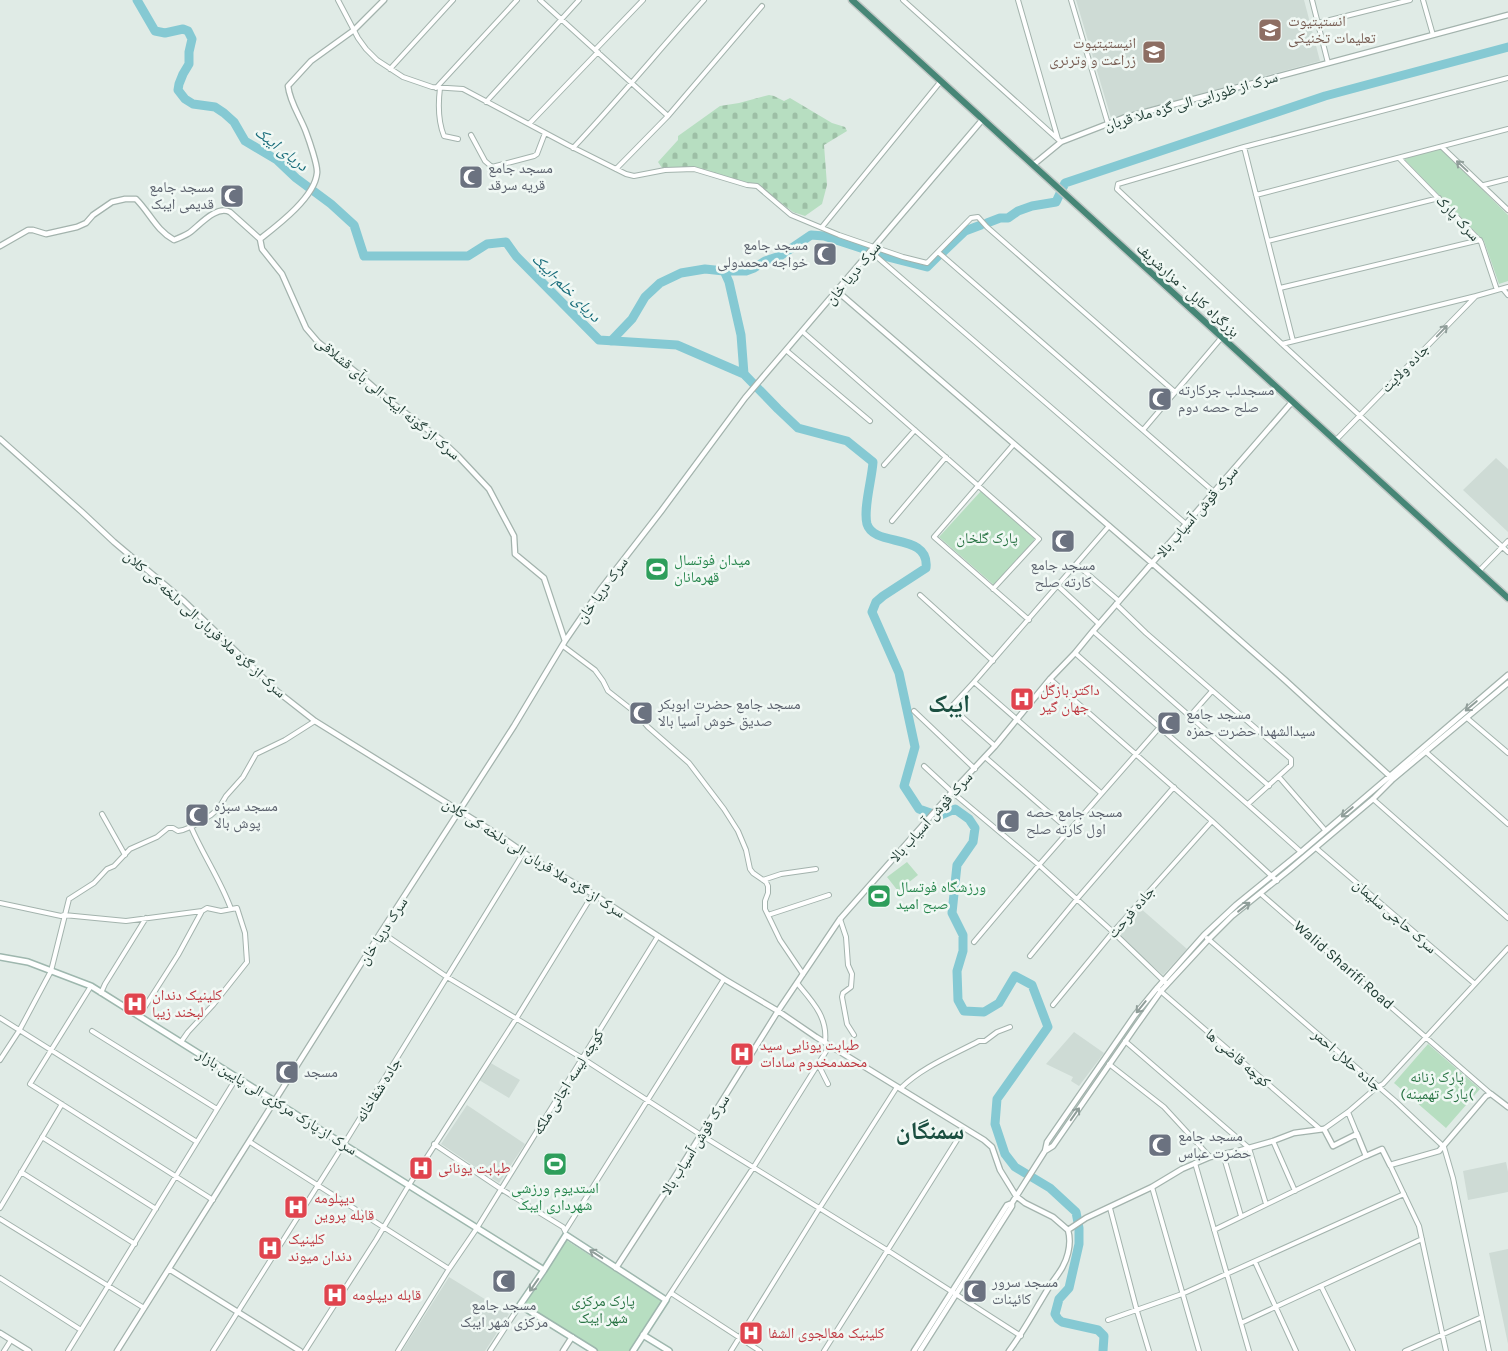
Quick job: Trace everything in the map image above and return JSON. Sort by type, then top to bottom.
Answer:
[{"type":"highway","name":"بزرگراه کابل - مزارشریف","points":[[852,0],[1335,441],[1479,571],[1505,592],[1508,598]]},
{"type":"main road","name":"سرک از پارک مرکزی الی پایین بازار","points":[[0,957],[28,962],[91,986],[544,1270]]},
{"type":"main road","points":[[594,1351],[520,1305],[566,1233],[666,1300],[633,1351]]},
{"type":"main road","points":[[643,1335],[669,1351]]},
{"type":"street","points":[[338,0],[366,49],[377,60],[403,77],[432,87],[462,89],[626,174],[634,176],[665,170],[694,169],[747,185],[757,186],[791,215],[902,258],[927,263],[971,218],[978,217],[1175,392]]},
{"type":"street","points":[[260,239],[287,218],[307,195],[314,185],[317,171],[306,132],[289,96],[288,86],[311,61],[354,30],[384,0]]},
{"type":"street","points":[[390,68],[453,0]]},
{"type":"street","points":[[458,139],[444,136],[441,130],[438,88],[517,0]]},
{"type":"street","points":[[540,0],[668,116]]},
{"type":"street","points":[[486,102],[578,0]]},
{"type":"street","points":[[529,124],[643,0]]},
{"type":"street","points":[[573,148],[609,111],[631,82],[704,0]]},
{"type":"street","points":[[903,0],[1060,142]]},
{"type":"street","points":[[1018,0],[1060,142]]},
{"type":"street","points":[[1072,0],[1108,124]]},
{"type":"street","points":[[1312,0],[1328,63]]},
{"type":"street","points":[[1318,23],[1410,0]]},
{"type":"street","points":[[1423,0],[1433,35]]},
{"type":"street","points":[[616,169],[668,116],[762,6]]},
{"type":"street","name":"سرک از ظورایی الی گزه ملا قربان","points":[[1033,165],[1060,142],[1123,118],[1508,15]]},
{"type":"street","points":[[1508,78],[1244,147],[1118,184],[1117,189],[1508,552]]},
{"type":"street","points":[[822,227],[941,81]]},
{"type":"street","name":"سرک دریا خان","points":[[117,1351],[381,932],[460,812],[564,644],[600,590],[745,398],[983,119]]},
{"type":"street","points":[[1256,195],[1508,129]]},
{"type":"street","points":[[471,135],[485,161],[492,167],[534,156],[537,154],[545,133]]},
{"type":"street","points":[[1442,146],[1508,210]]},
{"type":"street","points":[[1244,147],[1293,341]]},
{"type":"street","name":"سرک پارک","points":[[1399,158],[1482,242],[1497,290]]},
{"type":"street","points":[[1483,185],[1508,179]]},
{"type":"street","name":"سرک از گونه ایبک الی بآی قشلاقی","points":[[0,246],[28,230],[46,234],[77,227],[86,223],[93,215],[112,202],[125,198],[136,199],[158,228],[174,240],[187,235],[218,211],[225,210],[239,219],[260,239],[262,249],[282,274],[306,328],[318,342],[387,399],[440,439],[489,489],[514,536],[515,554],[544,578],[564,644]]},
{"type":"street","points":[[1268,241],[1439,198]]},
{"type":"street","points":[[1280,288],[1480,240]]},
{"type":"street","points":[[870,251],[1186,524]]},
{"type":"street","points":[[938,252],[1214,492]]},
{"type":"street","points":[[1282,344],[1508,287]]},
{"type":"street","points":[[1503,289],[1508,295]]},
{"type":"street","points":[[837,291],[1152,563],[1392,777]]},
{"type":"street","name":"جاده ولایت","points":[[1335,441],[1476,296]]},
{"type":"street","points":[[802,332],[1039,539],[993,589]]},
{"type":"street","points":[[1144,430],[1222,337]]},
{"type":"street","points":[[787,351],[870,421]]},
{"type":"street","name":"سرک قوش آسیاب بالا","points":[[616,1268],[778,1011],[840,920],[952,792],[995,746],[1050,679],[1075,653],[1117,602],[1292,402]]},
{"type":"street","points":[[884,465],[915,430]]},
{"type":"street","name":"سرک از گزه ملا قربان الی دلخه کی کلان","points":[[0,440],[114,542],[184,601],[278,692],[316,721],[593,894],[824,1042],[984,1140],[992,1147],[1000,1170],[1026,1203],[1070,1228]]},
{"type":"street","points":[[1014,444],[934,537],[1029,620]]},
{"type":"street","points":[[892,521],[946,457]]},
{"type":"street","points":[[995,746],[951,707],[1029,620],[1109,526]]},
{"type":"street","points":[[1479,571],[1508,541]]},
{"type":"street","points":[[1076,564],[1117,602],[1146,633],[1291,759],[1291,765],[1248,804]]},
{"type":"street","points":[[1058,586],[1100,624]]},
{"type":"street","points":[[920,595],[993,660]]},
{"type":"street","points":[[1093,631],[1269,786]]},
{"type":"street","points":[[564,644],[595,670],[608,691],[636,712],[648,727],[689,763],[719,802],[738,831],[746,850],[752,873],[766,882],[768,890],[765,904],[768,915],[774,924],[780,940],[803,974]]},
{"type":"street","points":[[1075,653],[1301,852]]},
{"type":"street","points":[[1165,983],[1232,916],[1277,881],[1373,799],[1392,777],[1508,675]]},
{"type":"street","points":[[1050,679],[1212,820],[1277,881]]},
{"type":"street","points":[[974,682],[1101,793]]},
{"type":"street","points":[[914,1351],[1012,1206],[1018,1193],[1045,1151],[1047,1142],[1135,1015],[1159,990],[1204,935],[1325,830],[1426,752],[1508,683]]},
{"type":"street","points":[[1190,716],[1212,690]]},
{"type":"street","points":[[914,711],[975,768]]},
{"type":"street","points":[[1467,718],[1508,753]]},
{"type":"street","points":[[0,1060],[19,1030],[51,971],[69,899],[94,883],[106,869],[114,866],[130,848],[157,837],[168,828],[178,831],[192,827],[211,815],[219,808],[226,796],[243,777],[256,754],[316,721]]},
{"type":"street","points":[[974,942],[1039,864],[1159,728]]},
{"type":"street","points":[[1426,752],[1508,824]]},
{"type":"street","points":[[985,757],[1069,830]]},
{"type":"street","points":[[924,766],[952,792],[1039,864],[1165,983]]},
{"type":"street","points":[[1278,777],[1325,830]]},
{"type":"street","points":[[1030,956],[1174,787]]},
{"type":"street","points":[[1373,799],[1508,918]]},
{"type":"street","points":[[102,814],[125,855]]},
{"type":"street","name":"جاده فرحت","points":[[1053,1005],[1113,932],[1212,820]]},
{"type":"street","points":[[192,827],[203,854],[231,909]]},
{"type":"street","name":"سرک حاجی سلیمان","points":[[1316,848],[1475,984]]},
{"type":"street","name":"جاده شفاخانه","points":[[213,1351],[344,1144],[524,852]]},
{"type":"street","points":[[763,880],[781,874],[816,869]]},
{"type":"street","points":[[304,1351],[384,1228],[408,1185],[516,1019],[593,894]]},
{"type":"street","name":"Walid Sharifi Road","points":[[1261,894],[1491,1094]]},
{"type":"street","points":[[768,915],[828,895]]},
{"type":"street","points":[[0,903],[61,916],[126,921],[202,911],[206,908],[220,911],[237,908],[245,933],[247,962],[181,1042]]},
{"type":"street","points":[[139,1016],[178,954],[202,911]]},
{"type":"street","points":[[102,993],[105,984],[146,918]]},
{"type":"street","points":[[840,920],[846,937],[848,965],[852,974],[851,987],[842,996],[847,1024],[854,1035]]},
{"type":"street","points":[[381,932],[447,977],[582,1058],[647,1101],[887,1250],[1021,1336]]},
{"type":"street","name":"جاده حلال احمر","points":[[1204,935],[1395,1101],[1444,1147]]},
{"type":"street","name":"کوچه لیسه اجانی ملکه","points":[[398,1351],[477,1228],[658,936]]},
{"type":"street","points":[[1009,1351],[1021,1336],[1062,1269],[1069,1252],[1070,1228],[1086,1218],[1110,1208],[1210,1157],[1249,1148],[1294,1134],[1322,1129],[1348,1112],[1383,1084],[1508,948]]},
{"type":"street","points":[[566,1233],[724,979]]},
{"type":"street","points":[[797,983],[814,1003],[824,1023],[826,1033],[824,1042]]},
{"type":"street","points":[[91,986],[30,1084],[213,1200]]},
{"type":"street","points":[[1045,1151],[1053,1146],[1159,990]]},
{"type":"street","name":"کوچه قاضی ها","points":[[1159,990],[1322,1129]]},
{"type":"street","points":[[0,1018],[197,1142]]},
{"type":"street","points":[[731,1351],[819,1209],[899,1087],[911,1078],[979,1041],[985,1041],[997,1032],[1010,1027]]},
{"type":"street","points":[[92,1031],[217,1109]]},
{"type":"street","points":[[1126,1041],[1249,1148],[1266,1204]]},
{"type":"street","points":[[666,1300],[753,1168],[830,1045]]},
{"type":"street","points":[[818,1064],[828,1084]]},
{"type":"street","points":[[1109,1064],[1164,1107],[1210,1157]]},
{"type":"street","points":[[68,1351],[237,1077]]},
{"type":"street","points":[[1390,1165],[1439,1151],[1486,1096],[1491,1094],[1508,1107]]},
{"type":"street","points":[[0,1208],[62,1104]]},
{"type":"street","points":[[1348,1112],[1366,1156]]},
{"type":"street","points":[[824,1351],[964,1129]]},
{"type":"street","points":[[1322,1129],[1333,1146],[1357,1134]]},
{"type":"street","points":[[42,1138],[156,1209]]},
{"type":"street","points":[[1273,1141],[1295,1191]]},
{"type":"street","points":[[250,1142],[449,1269]]},
{"type":"street","points":[[434,1144],[501,1189],[563,1227],[566,1233]]},
{"type":"street","points":[[1444,1147],[1453,1178],[1489,1351]]},
{"type":"street","points":[[1214,1230],[1382,1149],[1419,1226],[1446,1351]]},
{"type":"street","points":[[1222,1154],[1241,1216]]},
{"type":"street","points":[[1195,1163],[1249,1351]]},
{"type":"street","points":[[21,1172],[135,1244]]},
{"type":"street","points":[[1152,1187],[1199,1351]]},
{"type":"street","points":[[1108,1320],[1182,1294],[1404,1194]]},
{"type":"street","points":[[1110,1208],[1149,1351]]},
{"type":"street","points":[[0,1219],[144,1308]]},
{"type":"street","points":[[1241,1323],[1422,1239]]},
{"type":"street","points":[[1255,1262],[1296,1351]]},
{"type":"street","points":[[169,1269],[300,1351]]},
{"type":"street","points":[[0,1278],[81,1330]]},
{"type":"street","points":[[1322,1286],[1353,1351]]},
{"type":"street","points":[[671,1293],[760,1351]]},
{"type":"street","points":[[920,1351],[953,1294]]},
{"type":"street","points":[[490,1351],[520,1305]]},
{"type":"street","points":[[1405,1351],[1482,1317]]},
{"type":"street","points":[[0,1333],[29,1351]]},
{"type":"street","points":[[563,1351],[572,1337]]},
{"type":"street","points":[[4,1351],[11,1340]]},
{"type":"shaded area","points":[[1076,0],[1304,0],[1320,61],[1111,118]]},
{"type":"shaded area","points":[[1496,458],[1508,469],[1508,532],[1463,490]]},
{"type":"shaded area","points":[[1139,907],[1187,949],[1163,975],[1115,933]]},
{"type":"shaded area","points":[[1074,1032],[1104,1053],[1079,1086],[1071,1081],[1073,1077],[1046,1064]]},
{"type":"shaded area","points":[[489,1062],[520,1080],[509,1098],[479,1080]]},
{"type":"shaded area","points":[[467,1105],[525,1144],[499,1183],[441,1144]]},
{"type":"shaded area","points":[[1506,1162],[1508,1192],[1468,1200],[1463,1171]]},
{"type":"shaded area","points":[[1508,1249],[1508,1344],[1489,1253]]},
{"type":"shaded area","points":[[449,1277],[509,1314],[485,1351],[402,1351]]},
{"type":"green space","points":[[769,95],[784,101],[790,98],[832,123],[845,127],[847,131],[824,145],[827,185],[822,204],[805,216],[793,212],[759,186],[694,167],[662,168],[658,162],[678,140],[678,136],[720,106]]},
{"type":"green space","points":[[1440,148],[1508,215],[1508,281],[1499,284],[1484,241],[1404,159]]},
{"type":"green space","name":"پارک گلخان","points":[[981,491],[1035,539],[994,585],[939,537]]},
{"type":"green space","points":[[907,862],[918,875],[898,891],[887,877]]},
{"type":"green space","name":"پارک زنانه (پارک تهمینه(","points":[[1428,1044],[1480,1089],[1446,1128],[1394,1083]]},
{"type":"green space","name":"پارک مرکزی شهر ایبک","points":[[566,1240],[663,1302],[631,1351],[596,1351],[524,1305]]},
{"type":"waterway","name":"دریای خلم-ایبک","points":[[137,0],[155,31],[165,33],[183,29],[188,31],[192,39],[189,64],[183,74],[178,90],[185,99],[193,104],[215,107],[224,113],[234,122],[245,141],[277,160],[296,178],[331,204],[354,225],[364,256],[468,256],[487,244],[506,242],[516,256],[599,340],[677,345],[744,374],[798,428],[847,441],[873,462],[867,502],[867,524],[872,531],[880,536],[911,545],[919,549],[925,557],[926,568],[883,596],[876,602],[872,612],[899,673],[915,747],[904,786],[919,809],[939,816],[955,809],[969,819],[975,828],[973,842],[957,865],[952,913],[963,935],[963,951],[957,971],[958,1000],[964,1011],[984,1012],[999,1003],[1015,976],[1032,985],[1048,1027],[997,1099],[995,1124],[1005,1154],[1015,1167],[1050,1188],[1076,1212],[1079,1244],[1069,1288],[1059,1299],[1055,1314],[1062,1322],[1098,1330],[1104,1336],[1103,1351]]},
{"type":"waterway","points":[[987,223],[1000,218],[1008,218],[1018,211],[1032,206],[1056,202],[1065,183],[1325,96],[1508,47]]},
{"type":"waterway","points":[[943,252],[965,231],[981,225]]},
{"type":"waterway","points":[[724,271],[746,271],[754,268],[765,261],[780,256],[811,235],[824,236],[867,250]]},
{"type":"waterway","points":[[875,252],[927,267],[938,256]]},
{"type":"waterway","points":[[611,341],[632,319],[645,297],[660,283],[681,273],[705,269],[724,271],[729,282],[741,335],[744,374]]},
{"type":"place","name":"انستیتیوت تعلیمات تخنیکی","points":[[1270,30]]},
{"type":"place","name":"انیستیتیوت زراعت و وترنری","points":[[1154,52]]},
{"type":"place","name":"مسجد جامع قریه سرقد","points":[[471,177]]},
{"type":"place","name":"مسجد جامع قدیمی ایبک","points":[[232,196]]},
{"type":"place","name":"مسجد جامع خواجه محمدولی","points":[[825,254]]},
{"type":"place","name":"مسجدلب جرکارته صلح حصه دوم","points":[[1160,399]]},
{"type":"place","name":"مسجد جامع کارته صلح","points":[[1063,541]]},
{"type":"place","name":"میدان فوتسال قهرمانان","points":[[657,569]]},
{"type":"place","name":"داکتر بازگل جهان گیر","points":[[1022,699]]},
{"type":"place","name":"مسجد جامع حضرت ابوبکر صدیق خوش آسیا بالا","points":[[641,713]]},
{"type":"place","name":"مسجد جامع سیدالشهدا حضرت حمزه","points":[[1169,723]]},
{"type":"place","name":"مسجد سبزه پوش بالا","points":[[197,815]]},
{"type":"place","name":"مسجد جامع حصه اول کارته صلح","points":[[1008,821]]},
{"type":"place","name":"ورزشگاه فوتسال صبح امید","points":[[879,896]]},
{"type":"place","name":"کلینیک دندان لبخند زیبا","points":[[135,1004]]},
{"type":"place","name":"طبابت یونایی سید محمدمخدوم سادات","points":[[742,1054]]},
{"type":"place","name":"مسجد","points":[[287,1072]]},
{"type":"place","name":"مسجد جامع حضرت عباس","points":[[1160,1145]]},
{"type":"place","name":"استدیوم ورزشی شهرداری ایبک","points":[[555,1164]]},
{"type":"place","name":"طبابت یونانی","points":[[421,1168]]},
{"type":"place","name":"دیپلومه قابله پروین","points":[[296,1207]]},
{"type":"place","name":"کلینیک دندان میوند","points":[[270,1248]]},
{"type":"place","name":"مسجد جامع مرکزی شهر ایبک","points":[[504,1281]]},
{"type":"place","name":"مسجد سرور کائینات","points":[[975,1291]]},
{"type":"place","name":"قابله دیپلومه","points":[[335,1295]]},
{"type":"place","name":"کلینیک معالجوی الشفا","points":[[751,1333]]},
{"type":"district","name":"ایبک","points":[[949,703]]},
{"type":"district","name":"سمنگان","points":[[930,1130]]},
{"type":"water label","name":"دریای ایبک","points":[[282,148]]}]
